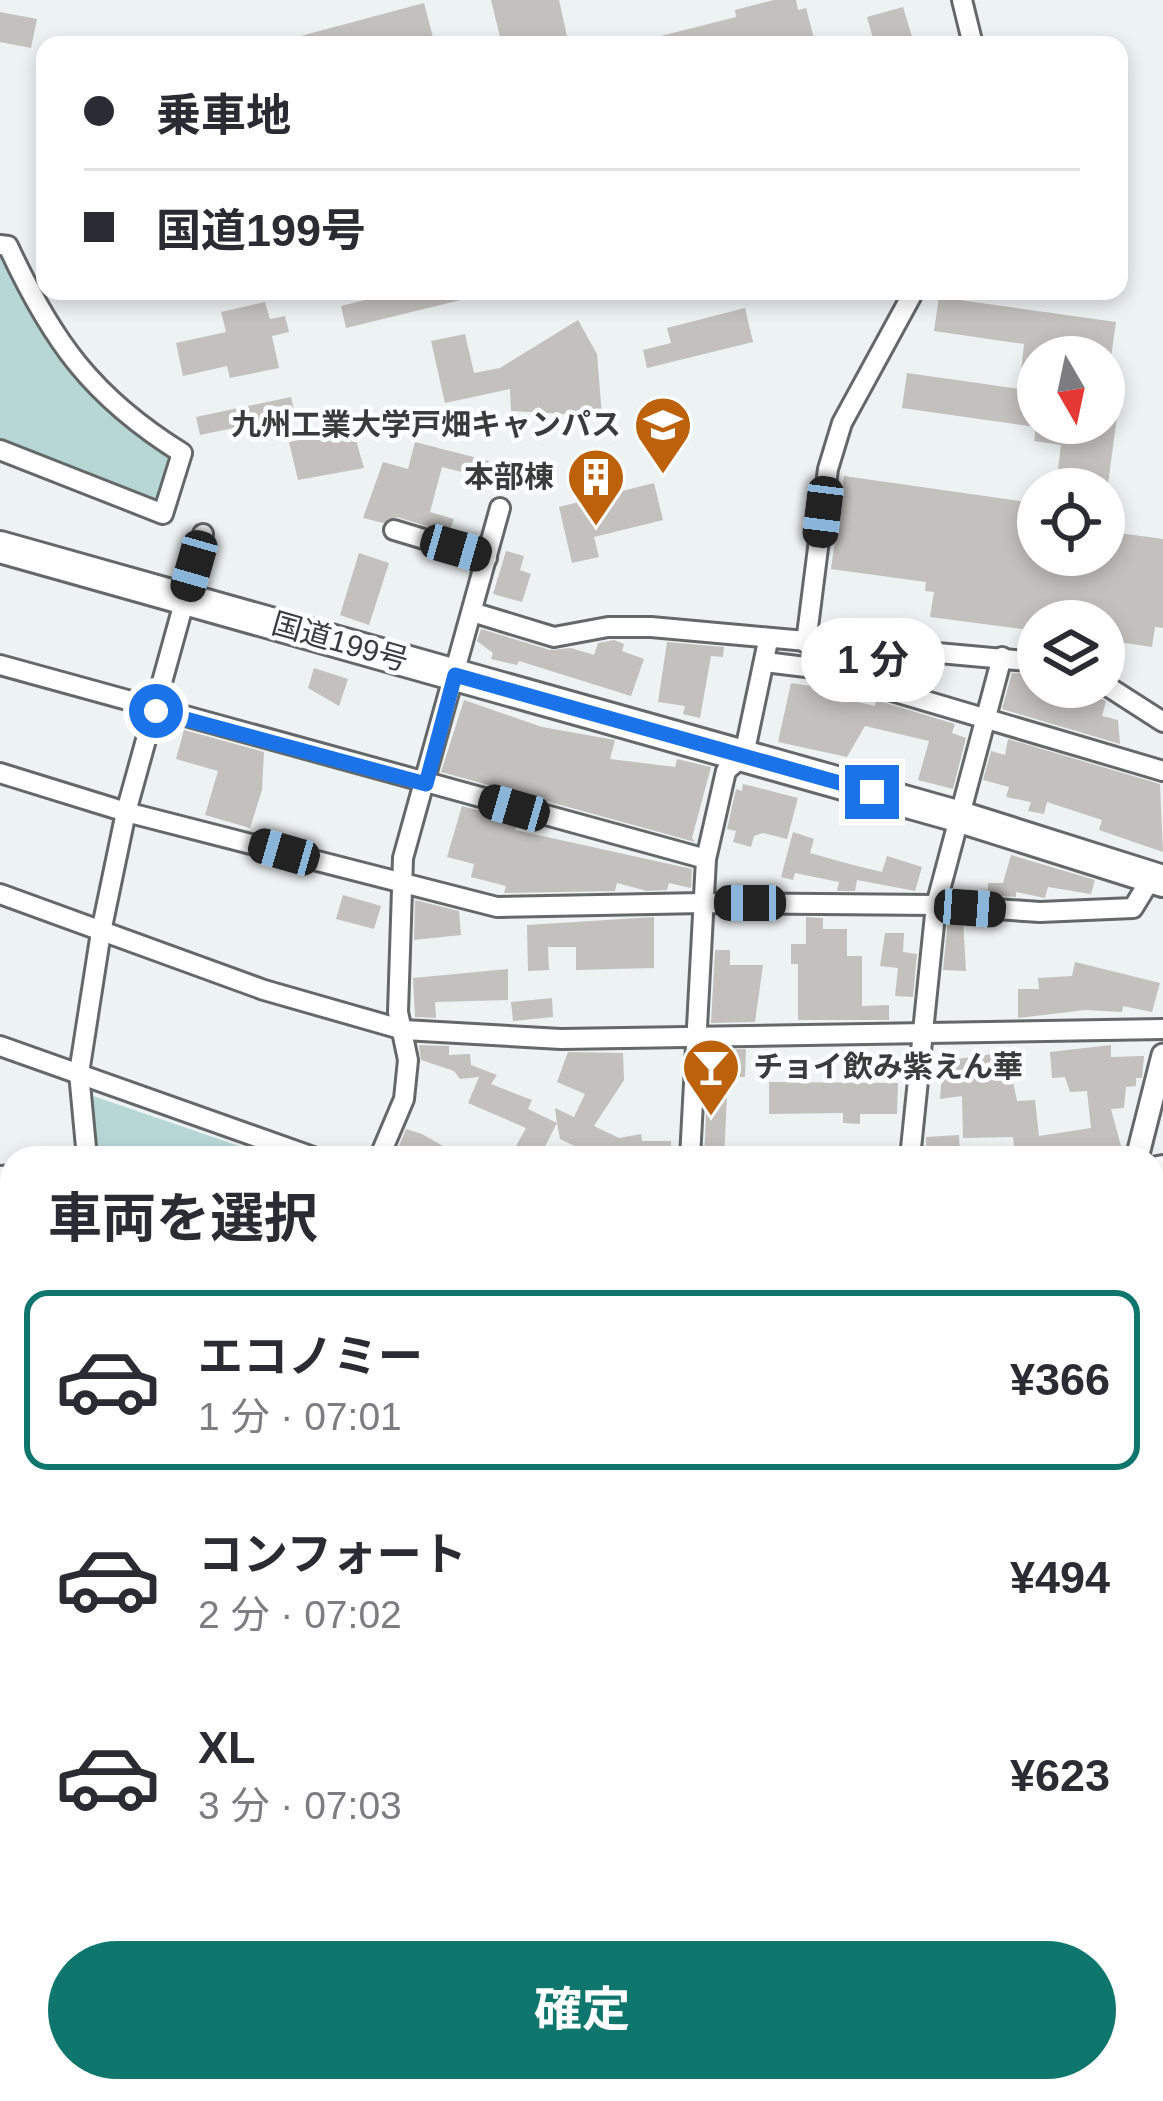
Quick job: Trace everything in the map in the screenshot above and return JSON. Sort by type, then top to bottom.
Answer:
[{"type":"highway","name":"国道199号","points":[[0,547],[957,816],[1158,879]]},
{"type":"street","points":[[964,5],[972,36]]},
{"type":"street","points":[[0,245],[8,246],[36,296]]},
{"type":"street","points":[[0,450],[163,514],[182,453],[127,418],[74,365],[38,300]]},
{"type":"street","points":[[806,644],[828,469],[842,423],[909,300]]},
{"type":"street","points":[[384,1146],[404,1099],[404,1030],[398,1012],[404,858],[500,508]]},
{"type":"street","points":[[394,530],[487,557]]},
{"type":"street","points":[[86,1146],[79,1073],[101,932],[126,812],[203,534]]},
{"type":"street","points":[[472,612],[554,637],[608,627],[652,627],[768,641],[1017,659]]},
{"type":"street","points":[[691,1146],[706,860],[726,771],[744,755],[768,641]]},
{"type":"street","points":[[911,1146],[936,905],[1002,657]]},
{"type":"street","points":[[765,662],[814,668],[1163,772]]},
{"type":"street","points":[[0,665],[706,860]]},
{"type":"street","points":[[1125,698],[1163,722]]},
{"type":"street","points":[[0,773],[126,812],[497,908],[703,903],[936,905],[1040,912],[1133,908],[1158,879]]},
{"type":"street","points":[[0,894],[264,990],[404,1030],[561,1039],[1163,1029]]},
{"type":"street","points":[[0,1046],[283,1146]]},
{"type":"street","points":[[1140,1146],[1163,1055]]},
{"type":"shaded area","points":[[0,249],[12,251],[40,317],[78,367],[182,453],[163,514],[0,448]]},
{"type":"shaded area","points":[[90,1095],[239,1146],[96,1146]]},
{"type":"building","points":[[491,0],[559,0],[567,36],[500,36]]},
{"type":"building","points":[[796,0],[798,10],[806,8],[813,36],[661,36],[736,17],[735,10]]},
{"type":"building","points":[[424,3],[433,36],[301,36]]},
{"type":"building","points":[[903,7],[912,36],[872,36],[867,17]]},
{"type":"building","points":[[0,12],[37,19],[31,48],[0,42]]},
{"type":"building","points":[[365,300],[461,300],[346,328],[341,306]]},
{"type":"building","points":[[939,300],[1116,322],[1114,336],[1017,336],[1017,343],[934,331]]},
{"type":"building","points":[[265,302],[270,319],[285,316],[289,332],[272,336],[279,368],[230,378],[227,366],[183,376],[176,343],[226,332],[221,312]]},
{"type":"building","points":[[745,308],[753,342],[647,368],[643,350],[671,343],[667,328]]},
{"type":"building","points":[[578,320],[597,354],[602,416],[511,411],[510,389],[445,403],[431,341],[465,334],[474,373],[500,368]]},
{"type":"building","points":[[907,373],[1017,389],[1017,424],[902,408]]},
{"type":"building","points":[[291,397],[295,415],[200,435],[196,417]]},
{"type":"building","points":[[353,430],[364,468],[298,480],[289,442]]},
{"type":"building","points":[[415,442],[489,461],[485,478],[442,467],[430,512],[454,519],[449,533],[397,517],[383,523],[363,518],[383,462],[408,469]]},
{"type":"building","points":[[1054,444],[1113,444],[1110,468],[1058,468],[1061,445]]},
{"type":"building","points":[[844,476],[1017,501],[1017,576],[1125,576],[1125,534],[1163,539],[1163,628],[1155,627],[1152,647],[1125,643],[1125,600],[1017,600],[1017,628],[930,617],[934,592],[925,591],[926,582],[831,569]]},
{"type":"building","name":"本部棟","points":[[654,483],[663,520],[594,537],[599,557],[572,563],[559,507]]},
{"type":"building","points":[[506,551],[524,556],[520,570],[531,574],[522,602],[493,594]]},
{"type":"building","points":[[359,553],[389,563],[369,625],[340,615]]},
{"type":"building","points":[[481,629],[550,650],[571,648],[594,655],[598,643],[614,640],[624,644],[622,651],[644,659],[631,696],[519,661],[517,665],[491,659],[493,653],[477,641]]},
{"type":"building","points":[[667,642],[724,647],[723,657],[711,656],[700,718],[683,714],[685,706],[658,702]]},
{"type":"building","points":[[314,668],[348,679],[339,706],[308,688]]},
{"type":"building","points":[[1012,673],[1017,673],[1017,708],[1104,708],[1102,716],[1118,720],[1120,744],[1002,709]]},
{"type":"building","points":[[812,682],[847,692],[845,699],[875,706],[876,700],[955,724],[952,733],[966,738],[953,789],[918,780],[929,741],[865,726],[847,757],[778,742],[791,683],[811,686]]},
{"type":"building","points":[[464,700],[542,727],[615,740],[610,759],[675,767],[677,759],[711,767],[692,838],[695,842],[441,772]]},
{"type":"building","points":[[184,730],[264,752],[262,790],[250,828],[205,815],[218,771],[176,759]]},
{"type":"building","points":[[1008,739],[1160,784],[1163,852],[1099,830],[1102,820],[1047,802],[1044,814],[1028,811],[1031,802],[1006,797],[1009,787],[983,780],[991,751],[1005,755]]},
{"type":"building","points":[[743,784],[798,798],[787,839],[763,833],[754,836],[751,847],[733,842],[736,831],[727,829],[736,789],[742,791]]},
{"type":"building","points":[[462,806],[518,821],[515,830],[692,869],[691,888],[669,883],[667,890],[647,891],[617,883],[615,891],[504,893],[506,886],[471,877],[474,864],[447,857]]},
{"type":"building","points":[[793,832],[814,839],[810,853],[853,865],[882,872],[887,856],[922,867],[915,891],[857,880],[855,891],[837,891],[839,882],[795,873],[793,880],[781,877]]},
{"type":"building","points":[[1011,855],[1095,880],[1091,894],[1048,887],[1045,898],[1016,892],[1016,897],[988,895],[988,883],[1003,883]]},
{"type":"building","points":[[343,895],[381,906],[374,929],[336,919]]},
{"type":"building","points":[[415,900],[459,911],[461,935],[414,940]]},
{"type":"building","points":[[654,917],[654,968],[576,970],[576,947],[548,947],[549,970],[528,971],[527,925]]},
{"type":"building","points":[[806,917],[823,918],[823,929],[847,929],[847,956],[862,956],[862,1006],[889,1005],[889,1020],[798,1020],[798,964],[791,964],[791,944],[806,944]]},
{"type":"building","points":[[948,919],[963,920],[966,971],[943,970]]},
{"type":"building","points":[[885,933],[904,933],[903,952],[917,954],[913,997],[895,996],[898,968],[880,966]]},
{"type":"building","points":[[715,950],[730,950],[730,965],[763,965],[755,1022],[711,1023]]},
{"type":"building","points":[[1075,962],[1160,983],[1152,1012],[1123,1006],[1122,1012],[1085,1010],[1018,1018],[1018,989],[1039,989],[1038,978],[1072,976]]},
{"type":"building","points":[[508,969],[508,1000],[435,1002],[436,1018],[415,1017],[413,978]]},
{"type":"building","points":[[552,998],[553,1017],[513,1021],[511,1002]]},
{"type":"building","points":[[419,1045],[449,1046],[449,1055],[470,1054],[471,1065],[497,1075],[491,1084],[532,1100],[528,1109],[557,1123],[545,1146],[516,1146],[526,1128],[468,1103],[479,1077],[460,1079],[454,1071],[421,1060]]},
{"type":"building","points":[[1111,1045],[1111,1057],[1144,1056],[1142,1078],[1136,1078],[1136,1086],[1126,1087],[1124,1108],[1111,1109],[1121,1146],[1014,1146],[1013,1137],[963,1138],[962,1096],[940,1099],[943,1061],[1007,1052],[1017,1101],[1035,1100],[1039,1136],[1091,1128],[1087,1091],[1070,1092],[1065,1077],[1052,1078],[1050,1052]]},
{"type":"building","points":[[746,1049],[745,1077],[728,1077],[725,1146],[705,1146],[709,1050]]},
{"type":"building","points":[[568,1052],[623,1053],[624,1080],[594,1126],[619,1138],[641,1134],[642,1141],[671,1141],[671,1146],[574,1146],[560,1139],[555,1108],[574,1117],[585,1094],[557,1082]]},
{"type":"building","points":[[769,1082],[898,1083],[897,1114],[860,1114],[860,1124],[843,1123],[843,1113],[769,1114]]},
{"type":"building","points":[[406,1129],[443,1146],[399,1146]]},
{"type":"building","points":[[959,1135],[959,1146],[926,1146],[926,1137]]},
{"type":"place","name":"九州工業大学戸畑キャンパス","points":[[663,476]]},
{"type":"place","name":"本部棟","points":[[596,528]]},
{"type":"place","name":"チョイ飲み紫えん華","points":[[711,1118]]},
{"type":"route","points":[[156,711],[426,784],[455,675],[872,792]]}]
